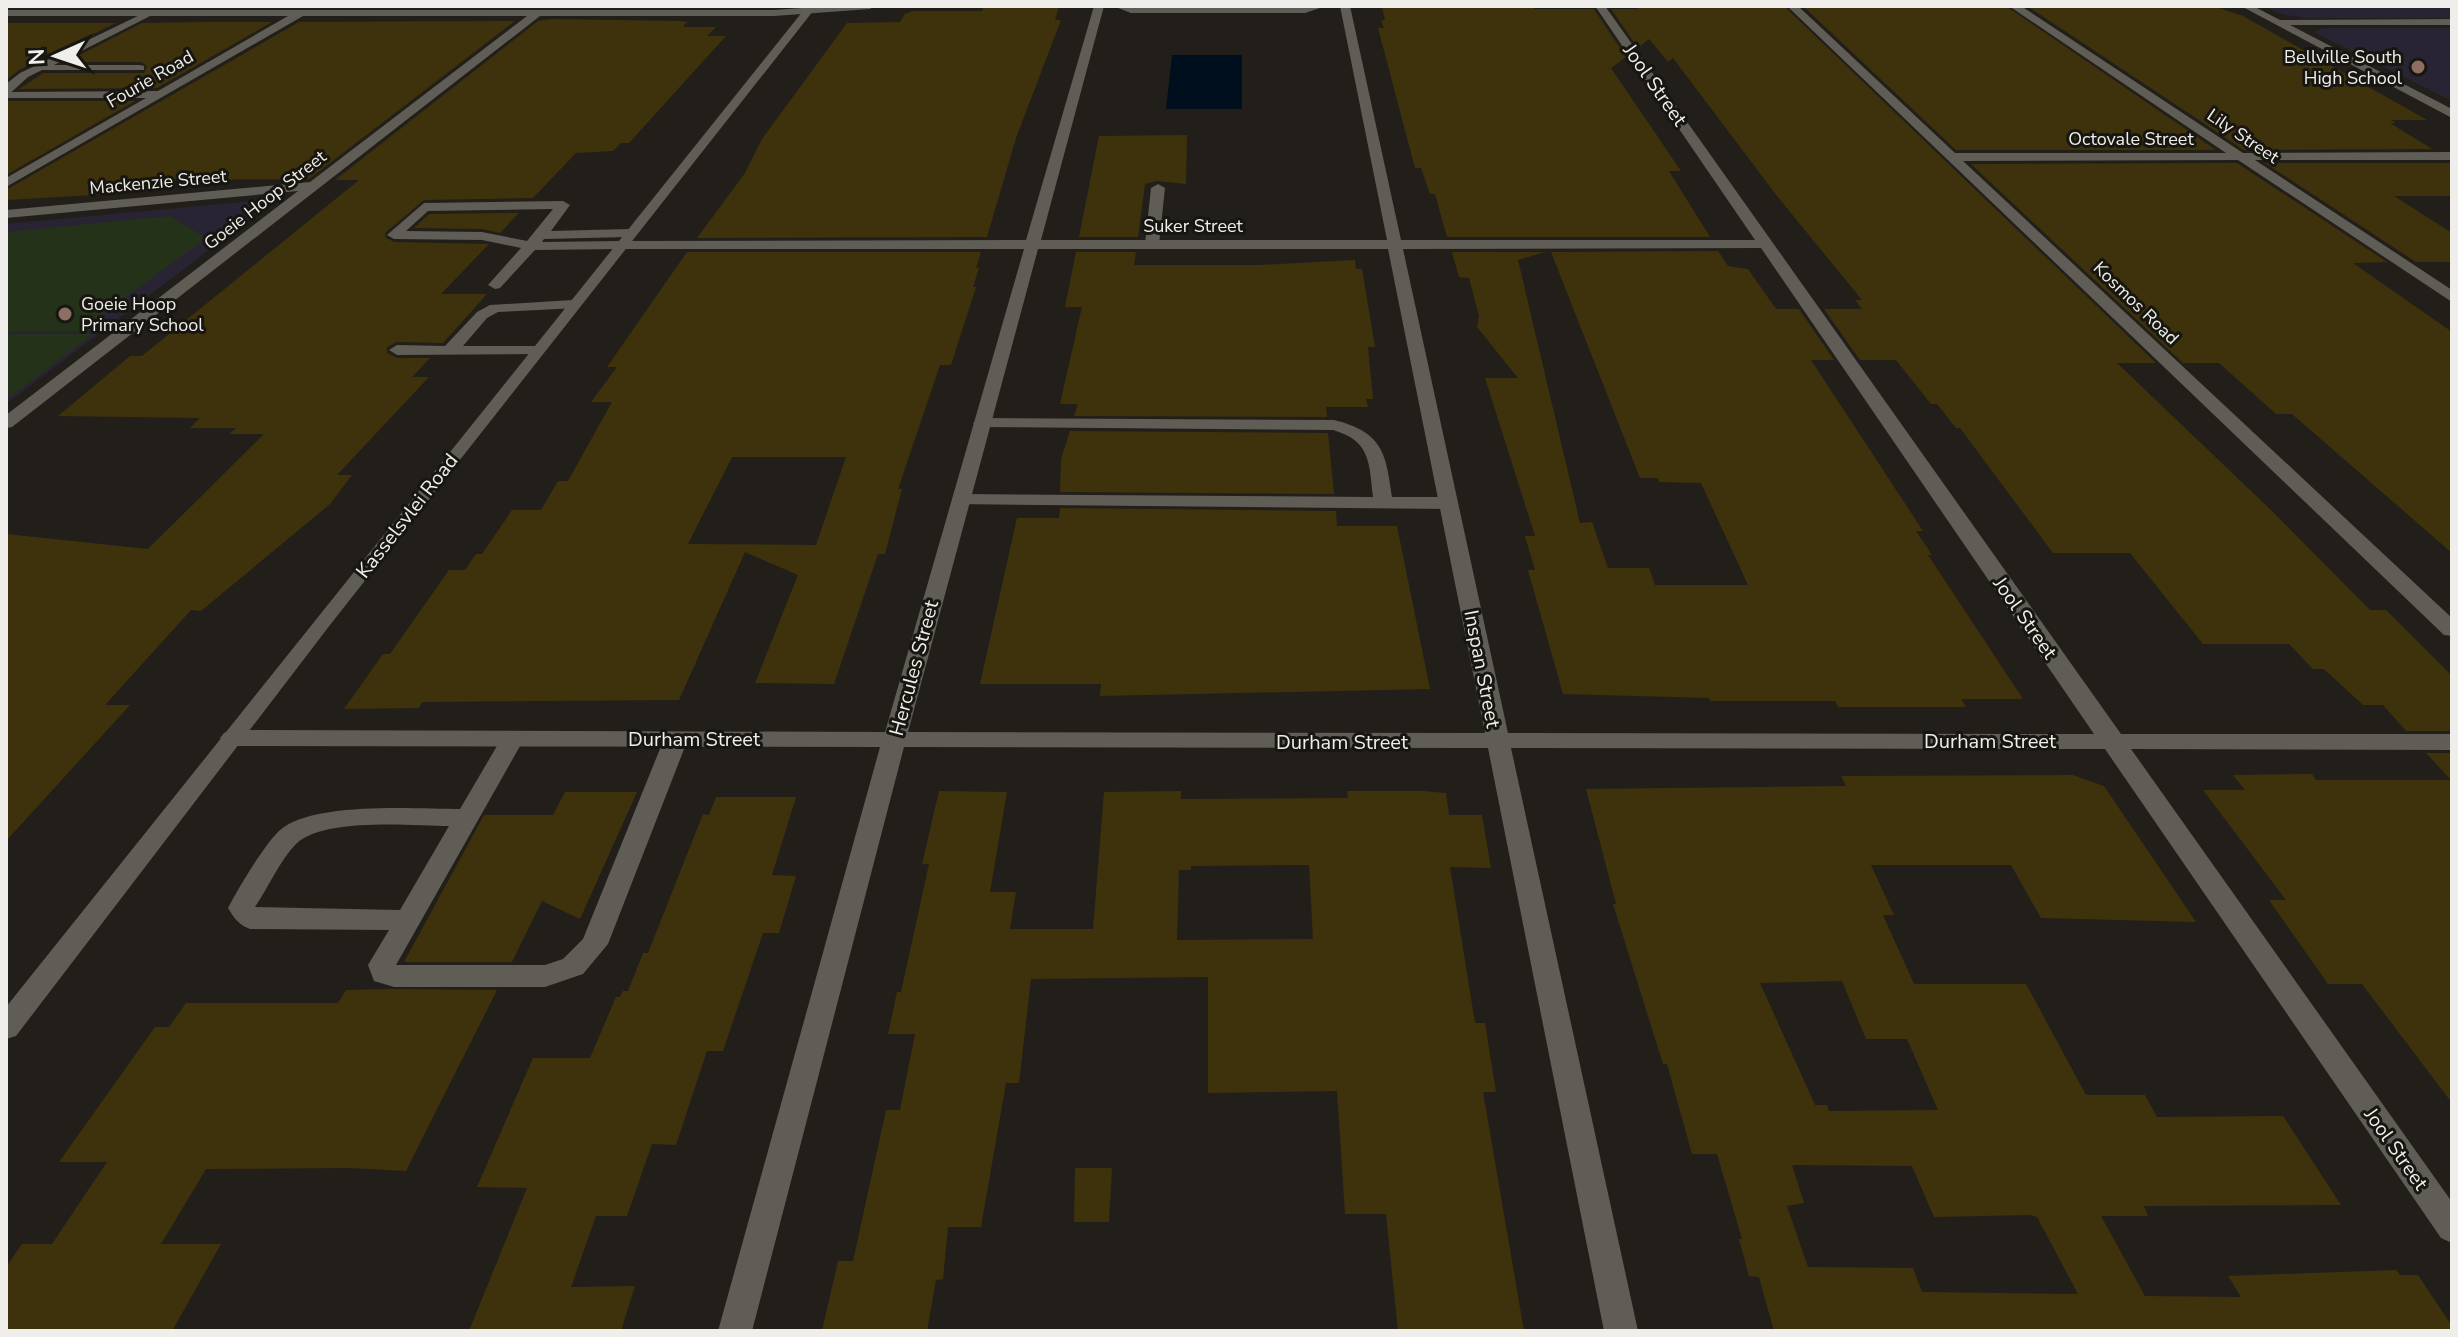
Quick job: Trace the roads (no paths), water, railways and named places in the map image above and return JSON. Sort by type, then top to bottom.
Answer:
[{"type":"street","name":"Fourie Road","points":[[6,183],[313,6]]},
{"type":"street","points":[[6,13],[870,6]]},
{"type":"street","name":"Hercules Street","points":[[735,1331],[894,740],[1099,6]]},
{"type":"street","points":[[1118,6],[1131,10],[1305,10],[1321,6]]},
{"type":"street","name":"Inspan Street","points":[[1345,6],[1621,1331]]},
{"type":"street","name":"Jool Street","points":[[1600,6],[2452,1228]]},
{"type":"street","name":"Kosmos Road","points":[[1792,6],[2452,630]]},
{"type":"street","name":"Lily Street","points":[[2014,6],[2452,297]]},
{"type":"street","points":[[2246,6],[2452,114]]},
{"type":"street","name":"Kasselsvlei Road","points":[[6,1028],[810,8]]},
{"type":"street","name":"Goeie Hoop Street","points":[[6,423],[541,10]]},
{"type":"street","points":[[6,95],[16,82],[40,68],[151,13]]},
{"type":"street","points":[[2276,22],[2452,22]]},
{"type":"street","points":[[40,68],[140,68]]},
{"type":"street","points":[[6,95],[161,94]]},
{"type":"street","name":"Octovale Street","points":[[1954,157],[2452,156]]},
{"type":"street","name":"Mackenzie Street","points":[[6,214],[313,186]]},
{"type":"street","points":[[1152,244],[1158,188]]},
{"type":"street","points":[[495,285],[536,240],[563,205],[424,207],[394,235],[536,240]]},
{"type":"street","name":"Suker Street","points":[[536,240],[1766,244]]},
{"type":"street","points":[[450,350],[482,315],[495,308],[573,305]]},
{"type":"street","points":[[397,350],[537,351]]},
{"type":"street","points":[[982,423],[1315,423],[1347,428],[1368,439],[1375,449],[1383,502]]},
{"type":"street","points":[[961,500],[1449,503]]},
{"type":"street","name":"Durham Street","points":[[232,738],[2452,742]]},
{"type":"street","points":[[512,739],[382,965],[384,973],[394,976],[545,976],[573,967],[594,944],[676,739]]},
{"type":"street","points":[[408,920],[250,919],[241,908],[287,838],[304,827],[340,819],[468,817]]},
{"type":"water","points":[[1172,55],[1242,55],[1242,109],[1166,109]]},
{"type":"place","name":"Bellville South High School","points":[[2418,67]]},
{"type":"place","name":"Goeie Hoop Primary School","points":[[65,314]]}]
